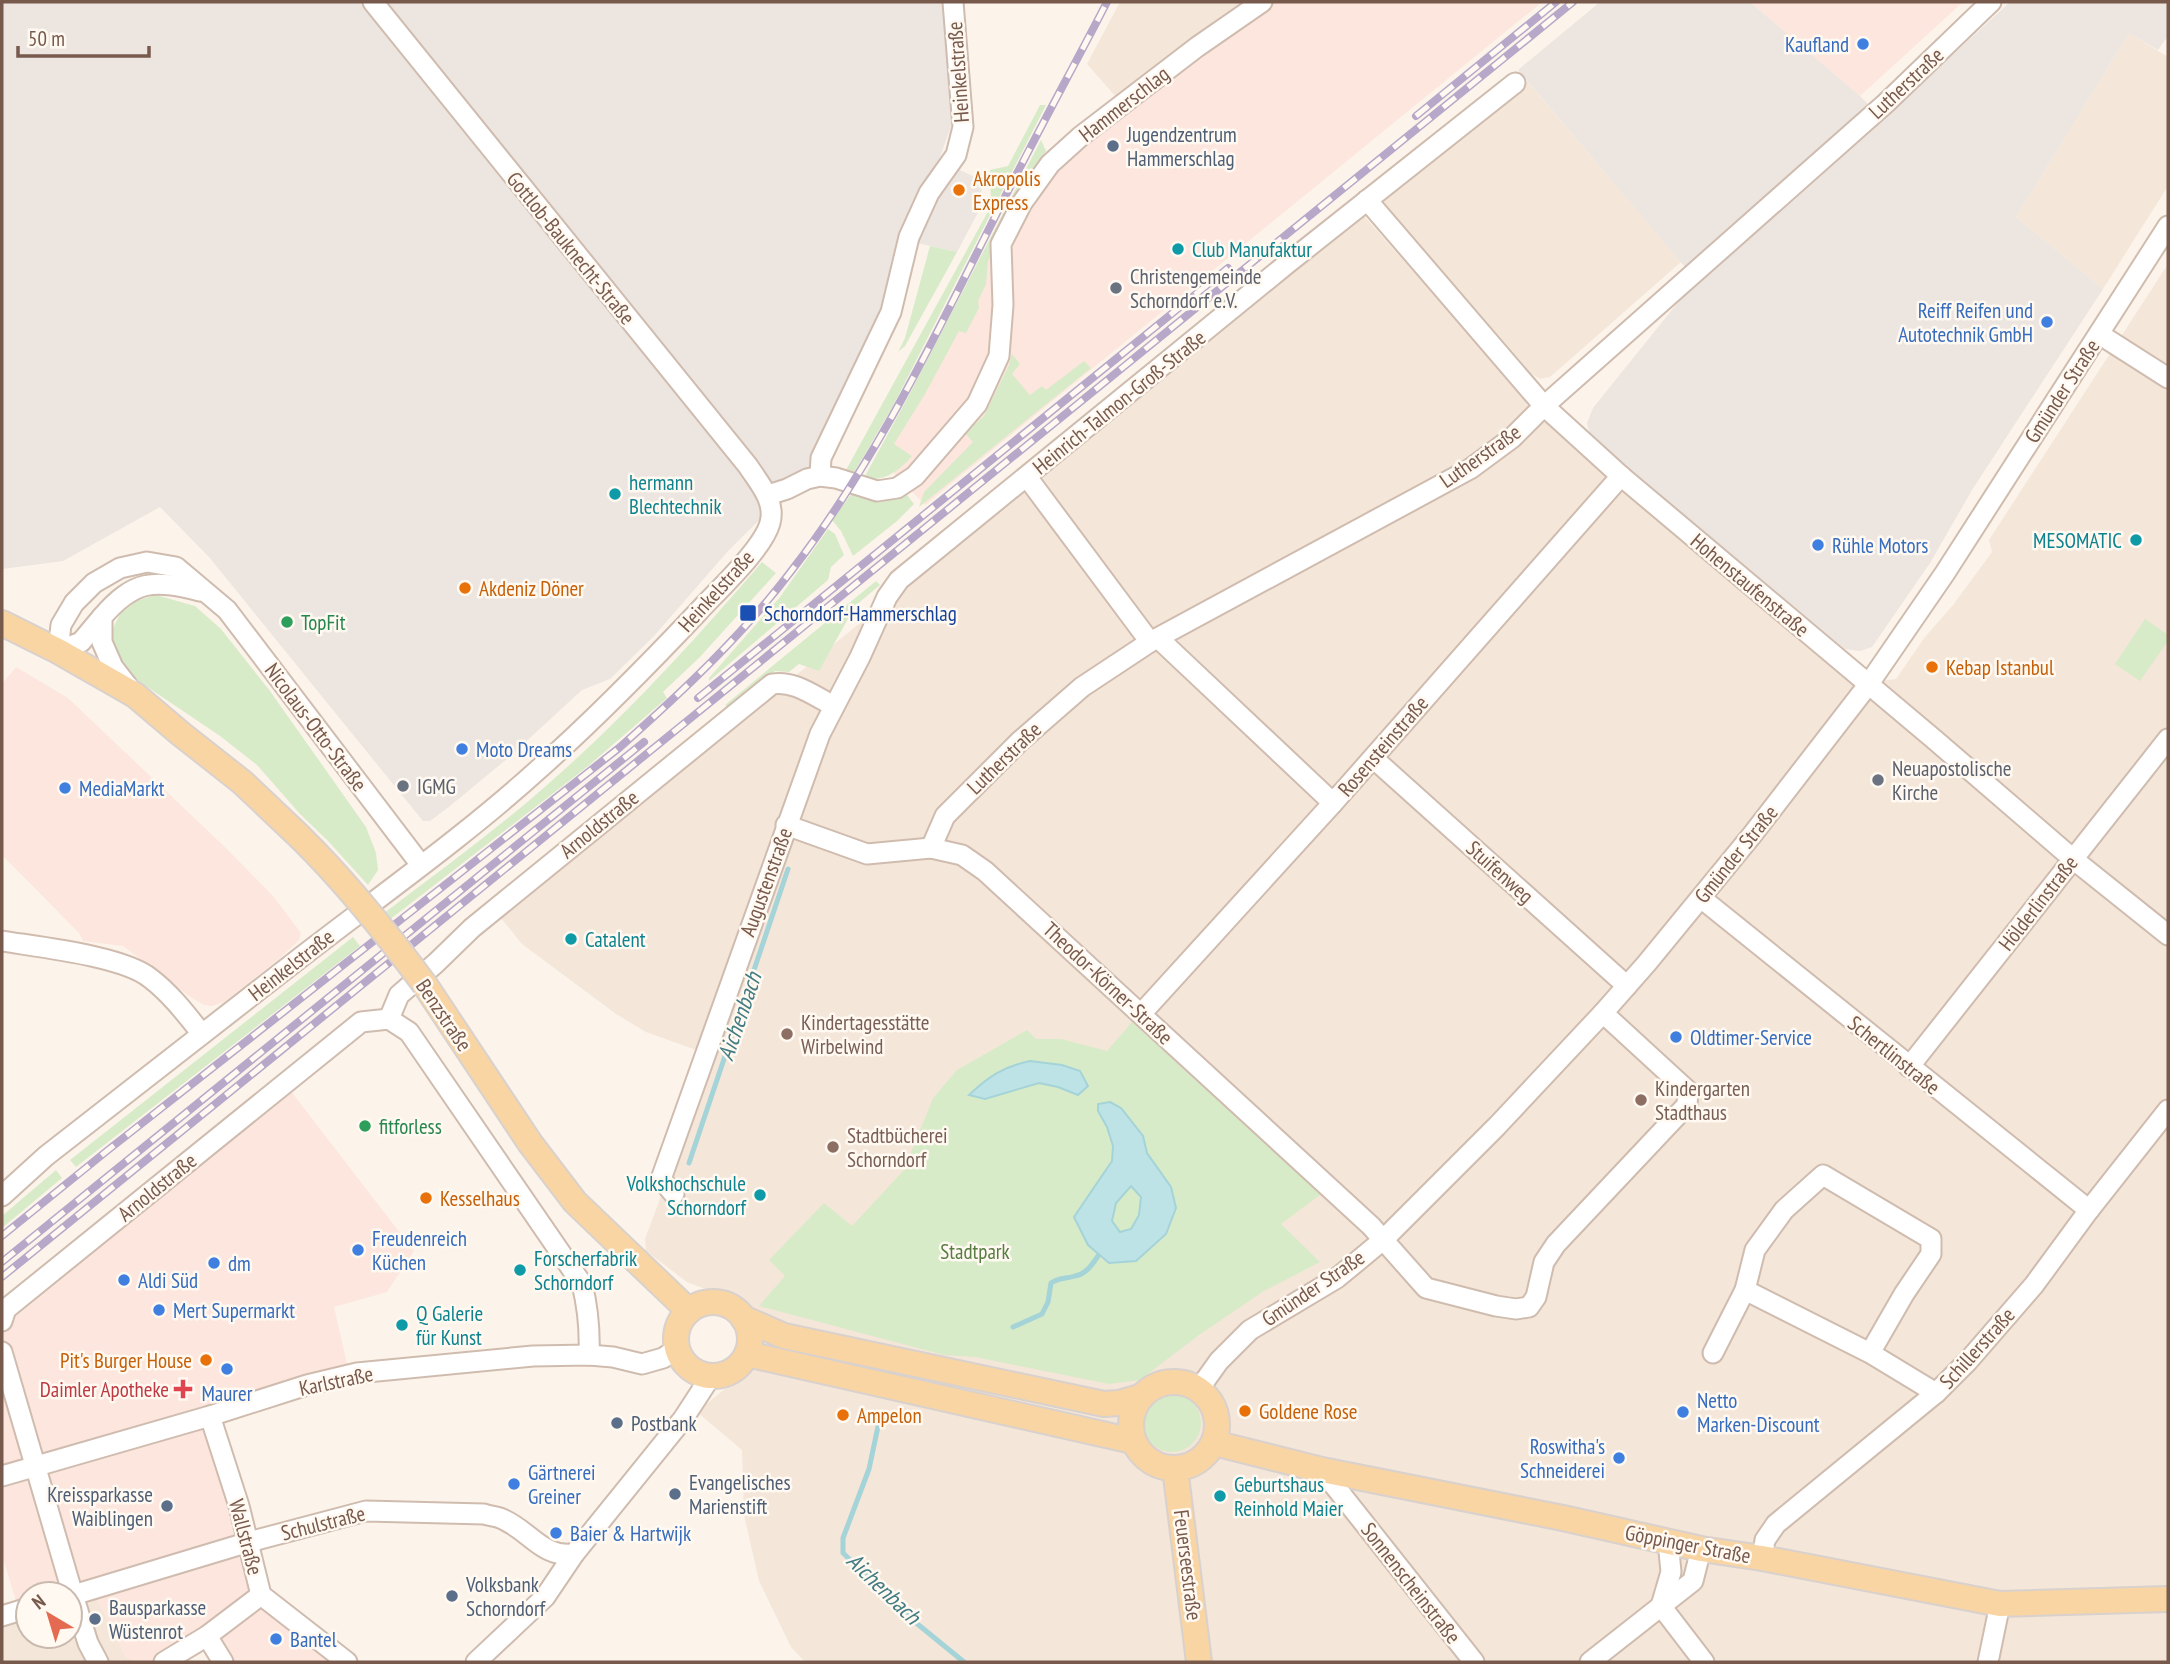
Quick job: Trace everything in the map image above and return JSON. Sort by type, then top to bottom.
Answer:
[{"type":"main road","name":"Benzstraße","points":[[2,623],[135,695],[242,782],[337,873],[380,924],[425,985],[530,1143],[575,1202],[689,1311]]},
{"type":"main road","name":"Benzstraße","points":[[2,637],[127,708],[181,734]]},
{"type":"main road","points":[[718,1302],[732,1307],[743,1318],[749,1329],[750,1342],[747,1354],[738,1366],[726,1373],[711,1376],[700,1374],[682,1359],[677,1349],[676,1335],[680,1322],[689,1311],[702,1303],[718,1302]]},
{"type":"main road","points":[[743,1318],[784,1336],[1104,1404],[1140,1397]]},
{"type":"main road","points":[[747,1354],[1133,1441]]},
{"type":"main road","points":[[1174,1381],[1199,1389],[1215,1409],[1217,1422],[1214,1443],[1209,1452],[1189,1465],[1175,1468],[1150,1461],[1133,1441],[1130,1429],[1131,1418],[1140,1397],[1150,1388],[1174,1381]]},
{"type":"main road","name":"Göppinger Straße","points":[[1214,1443],[1322,1470],[1701,1549],[1762,1558],[2000,1604],[2168,1599]]},
{"type":"main road","name":"Feuerseestraße","points":[[1175,1468],[1199,1662]]},
{"type":"street","name":"Gottlob-Bauknecht-Straße","points":[[373,2],[768,495]]},
{"type":"street","name":"Heinkelstraße","points":[[820,476],[821,458],[891,312],[909,237],[929,193],[956,155],[963,127],[953,2]]},
{"type":"street","name":"Hammerschlag","points":[[820,476],[836,478],[877,491],[897,488],[915,475],[976,404],[999,356],[1003,305],[1001,244],[1022,203],[1050,164],[1081,136],[1197,47],[1262,2]]},
{"type":"street","name":"Lutherstraße","points":[[931,848],[945,816],[1020,741],[1082,687],[1154,640],[1469,468],[1512,438],[1544,406],[1886,103],[1991,2]]},
{"type":"street","name":"Heinrich-Talmon-Groß-Straße","points":[[834,706],[887,597],[899,580],[1515,83]]},
{"type":"street","name":"Hohenstaufenstraße","points":[[1367,200],[1544,406],[1621,476],[2073,859],[2168,935]]},
{"type":"street","name":"Gmünder Straße","points":[[1199,1389],[1219,1361],[1250,1330],[1337,1278],[1383,1240],[1497,1126],[1603,1013],[1701,898],[1868,685],[1945,573],[2168,226]]},
{"type":"street","points":[[2099,334],[2168,378]]},
{"type":"street","points":[[768,495],[820,476]]},
{"type":"street","name":"Rosensteinstraße","points":[[1141,1014],[1373,758],[1621,476]]},
{"type":"street","points":[[1027,477],[1154,640],[1332,803]]},
{"type":"street","name":"Heinkelstraße","points":[[2,1196],[46,1156],[421,865],[539,769],[638,675],[731,576],[766,532],[771,521],[768,495]]},
{"type":"street","name":"Nicolaus-Otto-Straße","points":[[207,593],[169,583],[133,588],[117,600],[82,642],[58,651],[61,625],[74,603],[94,583],[120,568],[147,562],[176,567],[207,593],[227,610],[421,865]]},
{"type":"street","points":[[102,617],[102,642],[113,667],[135,695]]},
{"type":"street","name":"Arnoldstraße","points":[[2,1321],[6,1309],[361,1023],[389,1020],[399,995],[472,928],[772,684],[790,684],[834,706]]},
{"type":"street","name":"Augustenstraße","points":[[667,1186],[786,825],[820,734],[834,706]]},
{"type":"street","name":"Hölderlinstraße","points":[[1909,1067],[2168,740]]},
{"type":"street","name":"Stuifenweg","points":[[1373,758],[1627,986]]},
{"type":"street","name":"Theodor-Körner-Straße","points":[[786,825],[867,854],[931,848],[962,855],[985,870],[1371,1226],[1426,1288],[1496,1306],[1516,1309],[1529,1307],[1536,1297],[1544,1262],[1556,1244],[1687,1105],[1688,1091],[1603,1013]]},
{"type":"street","name":"Schertlinstraße","points":[[1701,898],[2089,1210]]},
{"type":"street","points":[[2,941],[130,966],[149,977],[181,1008],[202,1034]]},
{"type":"street","points":[[389,1020],[409,1032],[582,1284],[590,1332],[589,1355]]},
{"type":"street","name":"Schillerstraße","points":[[1762,1558],[1765,1540],[1776,1524],[1936,1393],[1968,1361],[2034,1284],[2168,1110]]},
{"type":"street","points":[[1713,1353],[1745,1290],[1755,1250],[1784,1210],[1823,1175],[1931,1239],[1931,1255],[1904,1294],[1870,1353]]},
{"type":"street","points":[[1745,1290],[1870,1353],[1936,1393]]},
{"type":"street","name":"Karlstraße","points":[[2,1476],[307,1385],[357,1373],[512,1357],[589,1355],[642,1364],[663,1359],[677,1349]]},
{"type":"street","points":[[2,1352],[67,1580]]},
{"type":"street","points":[[476,1662],[545,1597],[574,1554],[683,1419],[711,1376]]},
{"type":"street","name":"Wallstraße","points":[[210,1416],[249,1542],[261,1595],[347,1662]]},
{"type":"street","name":"Sonnenscheinstraße","points":[[1322,1470],[1474,1662]]},
{"type":"street","name":"Schulstraße","points":[[84,1592],[249,1542],[366,1511],[484,1514],[501,1518],[548,1550],[561,1555],[574,1554]]},
{"type":"street","points":[[1661,1606],[1671,1572],[1668,1541]]},
{"type":"street","points":[[1590,1662],[1693,1581],[1701,1549]]},
{"type":"street","points":[[164,1662],[207,1636],[261,1595]]},
{"type":"street","points":[[1988,1662],[2000,1604]]},
{"type":"street","points":[[1661,1606],[1704,1662]]},
{"type":"street","points":[[84,1632],[98,1662]]},
{"type":"street","points":[[207,1636],[223,1662]]},
{"type":"shaded area","points":[[2,2],[945,2],[952,123],[939,160],[981,180],[982,205],[957,252],[917,243],[836,444],[728,551],[654,636],[610,679],[582,690],[508,758],[450,806],[430,821],[423,821],[209,557],[160,507],[63,561],[2,569]]},
{"type":"shaded area","points":[[1120,2],[1248,2],[1117,98],[1087,64]]},
{"type":"shaded area","points":[[1267,2],[1542,2],[925,505],[878,457],[1012,204],[1055,165]]},
{"type":"shaded area","points":[[1600,2],[1750,2],[1883,119],[2010,2],[2168,2],[2168,36],[2158,50],[2129,33],[2016,217],[2103,289],[1972,490],[1930,563],[1872,647],[1860,651],[1845,649],[1591,439],[1587,423],[1593,408],[1696,280],[1518,70]]},
{"type":"shaded area","points":[[1750,2],[1963,2],[1860,96]]},
{"type":"shaded area","points":[[2129,33],[2168,57],[2168,186],[2103,289],[2016,217]]},
{"type":"shaded area","points":[[1527,81],[1681,262],[1550,377],[1540,379],[1532,374],[1384,204],[1385,195]]},
{"type":"shaded area","points":[[1364,216],[1528,401],[1856,684],[1896,679],[1925,637],[1953,605],[1992,552],[1989,540],[2168,264],[2168,1662],[805,1662],[791,1647],[759,1581],[744,1515],[742,1450],[697,1412],[734,1381],[761,1345],[755,1319],[740,1302],[687,1282],[646,1251],[645,1239],[713,1056],[646,1032],[616,1014],[522,944],[500,917],[1159,379]]},
{"type":"shaded area","points":[[16,667],[68,698],[227,849],[273,896],[301,933],[299,940],[280,958],[224,1002],[212,1006],[204,1005],[123,946],[83,941],[79,933],[2,855],[2,684]]},
{"type":"shaded area","points":[[280,1077],[414,1251],[387,1292],[334,1307],[348,1368],[207,1413],[265,1595],[347,1662],[223,1662],[209,1639],[168,1662],[134,1662],[126,1658],[94,1594],[84,1594],[84,1580],[14,1580],[14,1594],[2,1555],[2,1313]]},
{"type":"shaded area","points":[[95,1594],[126,1657],[134,1662],[2,1662],[2,1622],[14,1618],[14,1650],[84,1650],[84,1597]]},
{"type":"green space","points":[[1040,105],[1046,105],[893,406],[854,473],[846,470],[991,206],[990,170],[1008,166]]},
{"type":"green space","points":[[1041,140],[1046,151],[1027,177],[996,240],[988,262],[986,284],[978,301],[979,308],[966,333],[959,331],[894,444],[912,456],[890,475],[864,478],[908,397]]},
{"type":"green space","points":[[930,246],[957,252],[905,346],[898,352],[905,338]]},
{"type":"green space","points":[[1012,354],[1020,364],[1012,374],[1030,395],[1042,386],[1046,390],[1084,361],[1091,368],[919,507],[924,492],[973,442],[965,433],[984,416]]},
{"type":"green space","points":[[852,493],[878,500],[907,495],[914,504],[853,556],[841,531],[832,520]]},
{"type":"green space","points":[[828,529],[835,534],[844,555],[831,567],[828,580],[709,681],[780,597]]},
{"type":"green space","points":[[762,562],[776,573],[700,657],[663,692],[667,698],[587,767],[388,921],[383,914],[507,819],[604,732],[685,649]]},
{"type":"green space","points":[[876,581],[880,585],[855,606],[819,671],[799,664],[789,672],[775,671],[728,707],[725,705]]},
{"type":"green space","points":[[156,595],[195,606],[221,629],[270,691],[366,827],[376,853],[378,870],[368,885],[257,765],[220,736],[137,680],[118,661],[112,643],[113,628],[120,614],[136,601]]},
{"type":"green space","points":[[2145,619],[2168,635],[2168,641],[2140,681],[2115,664]]},
{"type":"green space","points":[[353,937],[360,946],[76,1167],[70,1160]]},
{"type":"green space","name":"Stadtpark","points":[[1132,1022],[1321,1194],[1281,1224],[1320,1262],[1264,1291],[1199,1335],[1140,1380],[1109,1384],[975,1357],[944,1355],[759,1306],[785,1276],[769,1260],[824,1203],[852,1226],[904,1170],[933,1098],[957,1070],[1027,1030],[1036,1039],[1061,1039],[1107,1051]],"holes":[[[1098,1111],[1143,1136],[1147,1153],[1171,1187],[1136,1261],[1108,1263],[1098,1256],[1074,1217],[1110,1164],[1113,1146],[1111,1136]]]},
{"type":"green space","points":[[56,1170],[62,1178],[2,1228],[2,1216]]},
{"type":"green space","points":[[1131,1185],[1141,1197],[1139,1215],[1131,1229],[1119,1232],[1112,1221],[1116,1203]]},
{"type":"green space","points":[[1166,1394],[1178,1394],[1193,1402],[1201,1417],[1201,1429],[1193,1444],[1178,1452],[1166,1452],[1151,1444],[1143,1429],[1143,1417],[1151,1402]]},
{"type":"water","points":[[1030,1061],[1062,1065],[1080,1071],[1088,1086],[1078,1095],[1039,1083],[985,1099],[969,1095],[997,1073]]},
{"type":"water","points":[[1110,1102],[1121,1108],[1143,1136],[1147,1153],[1171,1187],[1176,1208],[1166,1234],[1136,1261],[1109,1263],[1088,1245],[1074,1217],[1112,1161],[1113,1146],[1098,1111],[1098,1104]],"holes":[[[1131,1186],[1141,1197],[1139,1215],[1131,1229],[1120,1232],[1112,1221],[1116,1203]]]},
{"type":"waterway","name":"Aichenbach","points":[[689,1163],[788,869]]},
{"type":"waterway","points":[[1013,1327],[1042,1314],[1048,1302],[1051,1283],[1082,1273],[1098,1256]]},
{"type":"waterway","name":"Aichenbach","points":[[880,1417],[869,1469],[843,1538],[843,1553],[915,1622],[964,1662]]},
{"type":"railway","points":[[2,1236],[619,748],[688,685],[753,618],[823,528],[878,441],[1107,2]]},
{"type":"railway","points":[[1416,116],[1556,2]]},
{"type":"railway","points":[[2,1277],[1573,2]]},
{"type":"railway","points":[[698,698],[1228,268]]},
{"type":"railway","points":[[2,1262],[644,742]]},
{"type":"place","name":"Kaufland","points":[[1863,44]]},
{"type":"place","name":"Jugendzentrum Hammerschlag","points":[[1113,146]]},
{"type":"place","name":"Akropolis Express","points":[[959,190]]},
{"type":"place","name":"Club Manufaktur","points":[[1178,249]]},
{"type":"place","name":"Christengemeinde Schorndorf e.V.","points":[[1116,288]]},
{"type":"place","name":"Reiff Reifen und Autotechnik GmbH","points":[[2047,322]]},
{"type":"place","name":"hermann Blechtechnik","points":[[615,494]]},
{"type":"place","name":"MESOMATIC","points":[[2136,540]]},
{"type":"place","name":"Rühle Motors","points":[[1818,545]]},
{"type":"place","name":"Akdeniz Döner","points":[[465,588]]},
{"type":"place","name":"Schorndorf-Hammerschlag","points":[[748,613]]},
{"type":"place","name":"TopFit","points":[[287,622]]},
{"type":"place","name":"Kebap Istanbul","points":[[1932,667]]},
{"type":"place","name":"Moto Dreams","points":[[462,749]]},
{"type":"place","name":"Neuapostolische Kirche","points":[[1878,780]]},
{"type":"place","name":"IGMG","points":[[403,786]]},
{"type":"place","name":"MediaMarkt","points":[[65,788]]},
{"type":"place","name":"Catalent","points":[[571,939]]},
{"type":"place","name":"Kindertagesstätte Wirbelwind","points":[[787,1034]]},
{"type":"place","name":"Oldtimer-Service","points":[[1676,1037]]},
{"type":"place","name":"Kindergarten Stadthaus","points":[[1641,1100]]},
{"type":"place","name":"fitforless","points":[[365,1126]]},
{"type":"place","name":"Stadtbücherei Schorndorf","points":[[833,1147]]},
{"type":"place","name":"Volkshochschule Schorndorf","points":[[760,1195]]},
{"type":"place","name":"Kesselhaus","points":[[426,1198]]},
{"type":"place","name":"Freudenreich Küchen","points":[[358,1250]]},
{"type":"place","name":"dm","points":[[214,1263]]},
{"type":"place","name":"Forscherfabrik Schorndorf","points":[[520,1270]]},
{"type":"place","name":"Aldi Süd","points":[[124,1280]]},
{"type":"place","name":"Mert Supermarkt","points":[[159,1310]]},
{"type":"place","name":"Q Galerie für Kunst","points":[[402,1325]]},
{"type":"place","name":"Pit's Burger House","points":[[206,1360]]},
{"type":"place","name":"Maurer","points":[[227,1369]]},
{"type":"place","name":"Daimler Apotheke","points":[[183,1389]]},
{"type":"place","name":"Goldene Rose","points":[[1245,1411]]},
{"type":"place","name":"Netto Marken-Discount","points":[[1683,1412]]},
{"type":"place","name":"Ampelon","points":[[843,1415]]},
{"type":"place","name":"Postbank","points":[[617,1423]]},
{"type":"place","name":"Roswitha's Schneiderei","points":[[1619,1458]]},
{"type":"place","name":"Gärtnerei Greiner","points":[[514,1484]]},
{"type":"place","name":"Evangelisches Marienstift","points":[[675,1494]]},
{"type":"place","name":"Geburtshaus Reinhold Maier","points":[[1220,1496]]},
{"type":"place","name":"Kreissparkasse Waiblingen","points":[[167,1506]]},
{"type":"place","name":"Baier & Hartwijk","points":[[556,1533]]},
{"type":"place","name":"Volksbank Schorndorf","points":[[452,1596]]},
{"type":"place","name":"Bausparkasse Wüstenrot","points":[[95,1619]]},
{"type":"place","name":"Bantel","points":[[276,1639]]}]
